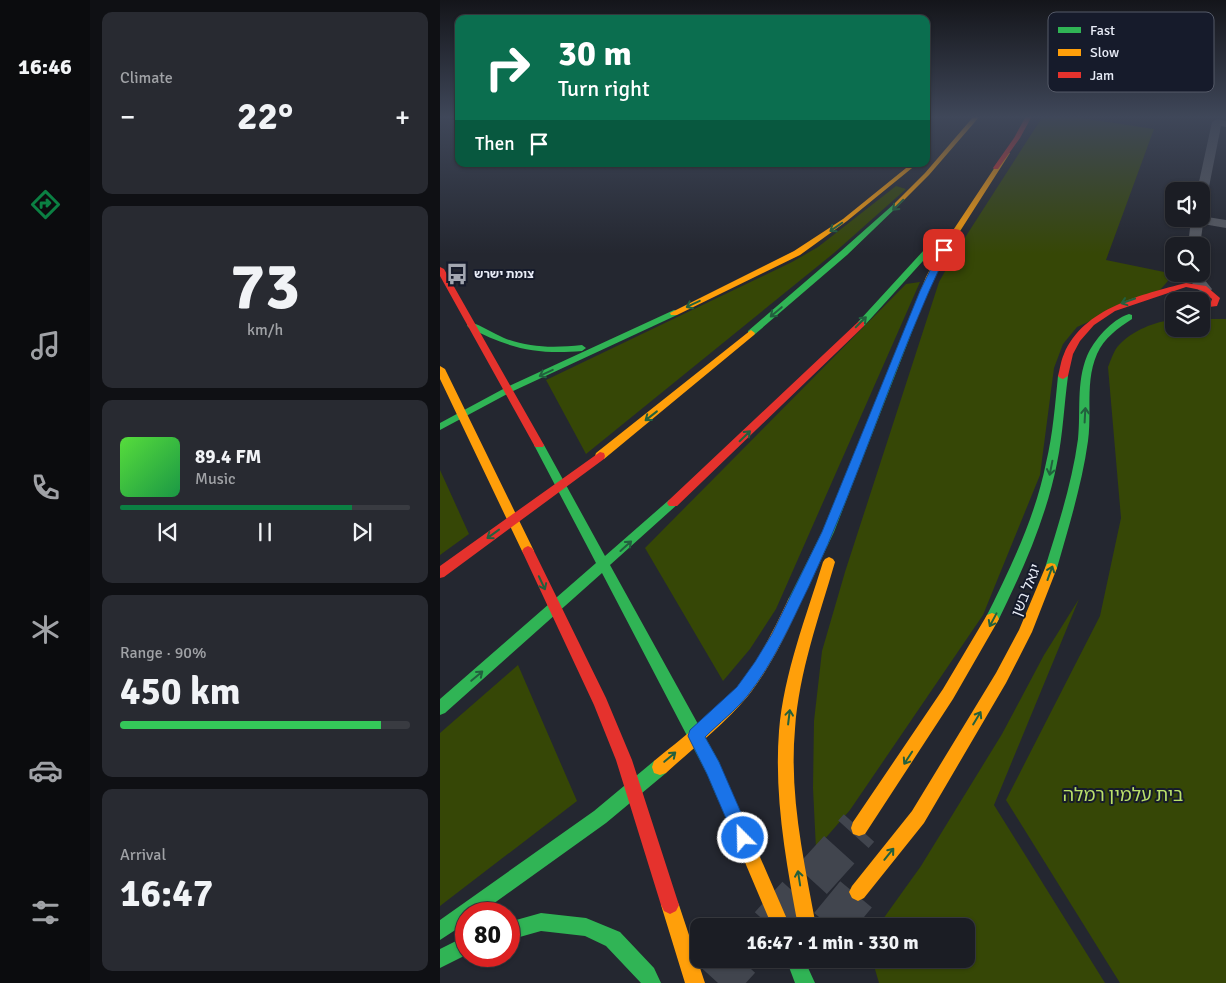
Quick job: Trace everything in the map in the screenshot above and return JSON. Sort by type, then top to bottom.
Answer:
[{"type":"main road","points":[[440,573],[580,471],[656,412],[853,247],[914,190],[940,162]]},
{"type":"main road","points":[[440,708],[546,618],[659,517],[773,409],[882,301],[934,245],[1000,162]]},
{"type":"main road","points":[[440,932],[600,817],[696,736],[742,692],[777,638],[828,532],[933,270],[1001,162]]},
{"type":"main road","points":[[440,427],[508,390],[797,253],[860,209],[910,167]]},
{"type":"main road","points":[[440,269],[522,414],[713,768],[778,918]]},
{"type":"main road","points":[[1177,291],[1188,285],[1226,296]]},
{"type":"main road","name":"יגאל בשן","points":[[860,828],[886,792],[970,660],[994,618],[1021,561],[1049,477],[1058,430],[1062,378],[1072,347],[1081,333],[1104,313],[1120,304],[1177,291]]},
{"type":"main road","points":[[1210,293],[1216,298],[1216,301],[1210,303]]},
{"type":"main road","name":"יגאל בשן","points":[[858,892],[918,817],[1001,678],[1025,632],[1050,572],[1076,484],[1083,436],[1088,366],[1093,353],[1101,340],[1122,321],[1136,313],[1157,306]]},
{"type":"main road","points":[[1210,307],[1226,309]]},
{"type":"main road","points":[[470,324],[512,347],[526,351],[563,351],[614,340],[676,312]]},
{"type":"main road","points":[[440,369],[601,704],[624,760],[695,983]]},
{"type":"main road","points":[[806,918],[791,822],[786,759],[791,696],[800,658],[870,427]]},
{"type":"main road","points":[[520,928],[541,922],[586,927],[613,939],[647,976],[651,983]]},
{"type":"main road","points":[[440,959],[455,951]]},
{"type":"main road","points":[[798,968],[805,983]]},
{"type":"street","points":[[1204,182],[1208,162]]},
{"type":"street","points":[[1210,221],[1226,224]]},
{"type":"street","points":[[1177,291],[1185,282]]},
{"type":"street","points":[[1200,282],[1207,290]]},
{"type":"green space","points":[[1014,162],[1142,162],[1106,260],[1165,272],[1165,282],[1167,282],[1160,290],[1077,327],[1063,344],[1054,368],[1040,475],[983,615],[850,810],[816,849],[813,788],[814,721],[822,651],[845,572],[939,282],[957,250]]},
{"type":"green space","points":[[896,186],[906,189],[834,253],[586,454],[546,380],[792,262],[818,247]]},
{"type":"green space","points":[[920,282],[776,609],[750,649],[723,681],[645,548],[906,284]]},
{"type":"green space","name":"בית עלמין רמלה","points":[[1210,319],[1226,319],[1226,983],[1120,983],[1006,800],[1100,616],[1121,518],[1108,367],[1114,352],[1124,340],[1130,335],[1165,321],[1165,337],[1210,337]]},
{"type":"green space","points":[[440,470],[469,534],[440,555]]},
{"type":"green space","points":[[1079,599],[994,805],[1105,983],[879,983],[875,968],[975,968],[975,918],[884,918],[921,866],[1002,734],[1044,655]]},
{"type":"green space","points":[[518,665],[577,801],[440,906],[440,733]]},
{"type":"tunnel","points":[[777,918],[859,828]]},
{"type":"tunnel","points":[[837,918],[858,892]]},
{"type":"tunnel","points":[[718,983],[732,968]]},
{"type":"traffic: fast","points":[[751,333],[844,253],[896,205]]},
{"type":"traffic: fast","points":[[861,324],[938,240]]},
{"type":"traffic: fast","points":[[440,427],[508,390],[674,313]]},
{"type":"traffic: fast","points":[[1051,568],[1070,503],[1080,455],[1084,428],[1086,374],[1089,364],[1095,349],[1103,338],[1129,317]]},
{"type":"traffic: fast","points":[[794,602],[828,532],[913,319]]},
{"type":"traffic: fast","points":[[471,325],[512,344],[524,347],[550,350],[582,348]]},
{"type":"traffic: fast","points":[[992,619],[1022,555],[1046,488],[1057,433],[1063,376]]},
{"type":"traffic: fast","points":[[539,445],[713,768],[724,794]]},
{"type":"traffic: fast","points":[[440,708],[673,503]]},
{"type":"traffic: fast","points":[[440,931],[600,817],[660,767]]},
{"type":"traffic: fast","points":[[520,928],[541,922],[586,927],[613,939],[647,975],[651,983]]},
{"type":"traffic: fast","points":[[440,959],[455,951]]},
{"type":"traffic: fast","points":[[799,968],[805,983]]},
{"type":"traffic: slow","points":[[896,205],[937,162]]},
{"type":"traffic: slow","points":[[913,319],[930,277],[944,250],[1001,162]]},
{"type":"traffic: slow","points":[[674,313],[797,253],[845,220],[910,167]]},
{"type":"traffic: slow","points":[[600,456],[751,333]]},
{"type":"traffic: slow","points":[[440,369],[528,551]]},
{"type":"traffic: slow","points":[[806,918],[794,853],[788,803],[786,778],[787,729],[799,666],[829,562]]},
{"type":"traffic: slow","points":[[858,892],[918,817],[1001,678],[1025,632],[1051,568]]},
{"type":"traffic: slow","points":[[660,767],[713,721],[742,692],[771,648],[794,602]]},
{"type":"traffic: slow","points":[[859,828],[948,694],[992,619]]},
{"type":"traffic: slow","points":[[724,794],[778,918]]},
{"type":"traffic: slow","points":[[670,905],[695,983]]},
{"type":"traffic: jam","points":[[996,168],[1000,162]]},
{"type":"traffic: jam","points":[[440,269],[539,445]]},
{"type":"traffic: jam","points":[[1063,376],[1068,354],[1076,340],[1091,323],[1112,309],[1186,285],[1203,288],[1208,292]]},
{"type":"traffic: jam","points":[[1210,293],[1216,298],[1214,304],[1210,305]]},
{"type":"traffic: jam","points":[[673,503],[861,324]]},
{"type":"traffic: jam","points":[[440,573],[600,456]]},
{"type":"traffic: jam","points":[[528,551],[601,703],[624,760],[670,905]]},
{"type":"place","name":"צומת ישרש","points":[[457,274]]},
{"type":"route","points":[[743,838],[713,768],[696,736],[742,692],[777,638],[828,532],[905,343],[924,291],[944,250]]}]
